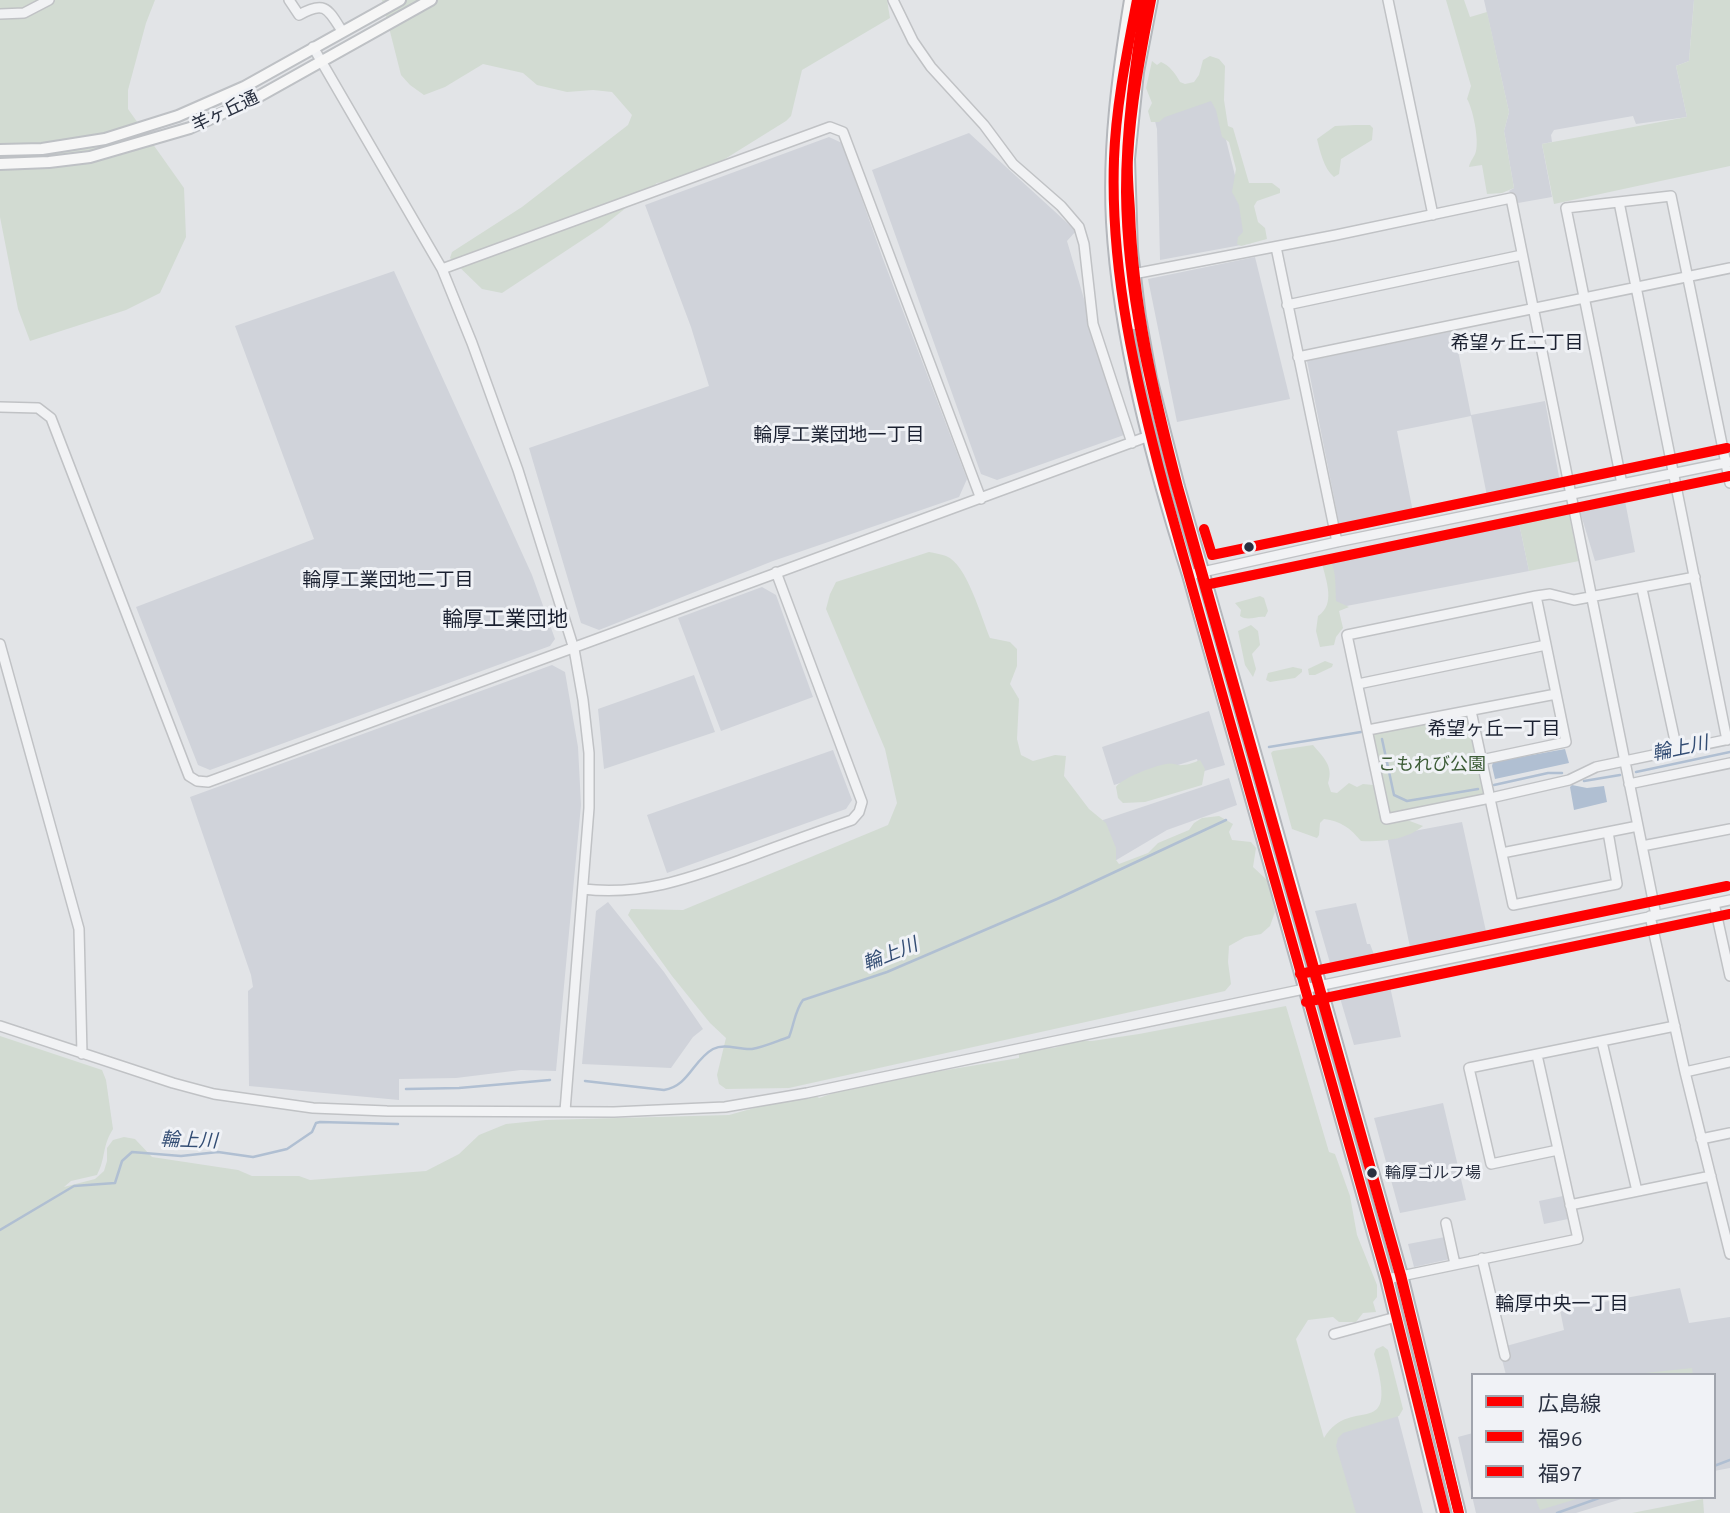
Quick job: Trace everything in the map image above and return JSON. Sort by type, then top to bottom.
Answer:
[{"type":"highway","points":[[1132,0],[1119,70],[1113,144],[1113,220],[1139,317],[1150,378],[1195,573],[1303,988],[1387,1279],[1444,1513]]},
{"type":"highway","points":[[1151,0],[1137,72],[1128,159],[1126,276],[1149,436],[1163,493],[1195,573],[1265,788],[1401,1275],[1459,1513]]},
{"type":"main road","name":"羊ヶ丘通","points":[[0,150],[42,149],[105,139],[178,116],[244,87],[400,0]]},
{"type":"main road","name":"羊ヶ丘通","points":[[0,164],[90,156],[190,128],[256,98],[430,0]]},
{"type":"main road","points":[[1119,70],[1126,0]]},
{"type":"main road","points":[[1126,276],[1122,160],[1128,86],[1142,0]]},
{"type":"street","points":[[0,14],[24,13],[50,0]]},
{"type":"street","points":[[289,0],[299,15],[313,6],[325,8],[342,31]]},
{"type":"street","points":[[893,0],[913,41],[931,67],[984,125],[1013,164],[1061,206],[1079,227],[1084,244],[1093,324],[1132,443]]},
{"type":"street","points":[[1388,0],[1433,215]]},
{"type":"street","points":[[313,47],[442,268],[518,470],[574,649],[589,753],[589,808],[565,1111]]},
{"type":"street","points":[[442,268],[830,127],[838,128],[844,132],[981,499]]},
{"type":"street","points":[[1622,484],[1566,208],[1671,197],[1730,482]]},
{"type":"street","points":[[1126,276],[1511,198],[1642,846],[1675,1026],[1730,1254]]},
{"type":"street","points":[[1619,202],[1729,740],[1596,767],[1569,780],[1386,819],[1347,635],[1536,596],[1550,594],[1574,600],[1592,598],[1695,578]]},
{"type":"street","points":[[1276,247],[1338,542]]},
{"type":"street","points":[[1287,305],[1522,255]]},
{"type":"street","points":[[1298,358],[1635,290],[1730,268]]},
{"type":"street","points":[[0,407],[38,408],[51,418],[189,776],[197,781],[208,782],[1149,436]]},
{"type":"street","points":[[1195,573],[1728,462]]},
{"type":"street","points":[[583,889],[612,892],[656,887],[687,879],[852,820],[859,812],[862,802],[776,572]]},
{"type":"street","points":[[1642,589],[1677,750]]},
{"type":"street","points":[[1481,760],[1566,742],[1536,596]]},
{"type":"street","points":[[0,644],[79,929],[82,1054]]},
{"type":"street","points":[[1358,684],[1546,645]]},
{"type":"street","points":[[1368,730],[1556,694]]},
{"type":"street","points":[[1471,711],[1513,905],[1616,884],[1608,832]]},
{"type":"street","points":[[1629,784],[1730,763]]},
{"type":"street","points":[[1502,853],[1637,826]]},
{"type":"street","points":[[1642,846],[1730,829]]},
{"type":"street","points":[[0,1026],[126,1069],[214,1094],[301,1106],[387,1111],[614,1112],[725,1107],[807,1093],[1730,900]]},
{"type":"street","points":[[1714,903],[1730,976]]},
{"type":"street","points":[[1558,1150],[1491,1164],[1469,1068],[1675,1026]]},
{"type":"street","points":[[1602,1042],[1637,1191]]},
{"type":"street","points":[[1387,1279],[1578,1239],[1537,1055]]},
{"type":"street","points":[[1685,1072],[1730,1062]]},
{"type":"street","points":[[1701,1139],[1730,1133]]},
{"type":"street","points":[[1570,1205],[1711,1176]]},
{"type":"street","points":[[1446,1223],[1455,1264]]},
{"type":"street","points":[[1482,1258],[1504,1356]]},
{"type":"street","points":[[1334,1334],[1396,1317]]},
{"type":"shaded area","points":[[1484,0],[1694,0],[1689,61],[1676,66],[1687,117],[1636,124],[1633,116],[1554,130],[1551,135],[1552,142],[1542,144],[1552,197],[1518,203],[1509,191],[1514,188],[1504,131],[1509,112]]},
{"type":"shaded area","points":[[1214,92],[1252,243],[1160,260],[1157,129],[1153,113]]},
{"type":"shaded area","points":[[969,133],[1076,231],[1067,241],[1124,435],[997,480],[981,474],[872,170]]},
{"type":"shaded area","points":[[829,137],[842,143],[967,479],[959,497],[773,561],[599,630],[581,623],[529,448],[709,386],[691,327],[645,205]]},
{"type":"shaded area","points":[[1255,257],[1290,399],[1177,422],[1148,279]]},
{"type":"shaded area","points":[[394,271],[532,575],[555,639],[550,646],[210,770],[198,765],[136,607],[314,539],[235,326]]},
{"type":"shaded area","points":[[1454,331],[1471,415],[1545,401],[1560,482],[1487,496],[1471,416],[1397,431],[1413,512],[1340,528],[1307,361]]},
{"type":"shaded area","points":[[1624,496],[1635,552],[1595,561],[1579,508],[1581,505]]},
{"type":"shaded area","points":[[1518,518],[1529,571],[1336,608],[1326,558]]},
{"type":"shaded area","points":[[762,587],[776,595],[813,697],[721,731],[678,618]]},
{"type":"shaded area","points":[[552,665],[565,672],[578,747],[581,805],[556,1071],[521,1070],[456,1078],[399,1079],[399,1100],[249,1086],[248,991],[253,987],[251,975],[190,797]]},
{"type":"shaded area","points":[[694,675],[715,732],[604,769],[598,709]]},
{"type":"shaded area","points":[[1209,711],[1225,765],[1201,772],[1197,759],[1114,785],[1102,747]]},
{"type":"shaded area","points":[[833,750],[852,800],[846,809],[667,873],[647,815]]},
{"type":"shaded area","points":[[1229,778],[1237,805],[1167,830],[1113,862],[1100,821]]},
{"type":"shaded area","points":[[1462,822],[1487,936],[1411,952],[1387,836]]},
{"type":"shaded area","points":[[608,902],[664,972],[703,1029],[693,1037],[671,1068],[582,1064],[596,911]]},
{"type":"shaded area","points":[[1356,903],[1367,944],[1370,944],[1376,960],[1337,968],[1330,963],[1315,911]]},
{"type":"shaded area","points":[[1389,982],[1401,1037],[1354,1045],[1340,998],[1343,992]]},
{"type":"shaded area","points":[[1443,1103],[1466,1200],[1400,1213],[1374,1118]]},
{"type":"shaded area","points":[[1563,1196],[1568,1219],[1544,1224],[1539,1201]]},
{"type":"shaded area","points":[[1445,1237],[1450,1259],[1414,1267],[1408,1244]]},
{"type":"shaded area","points":[[1680,1288],[1689,1323],[1730,1317],[1730,1468],[1716,1471],[1716,1373],[1505,1373],[1499,1348],[1564,1330],[1560,1310]]},
{"type":"shaded area","points":[[1397,1413],[1423,1513],[1351,1513],[1328,1434]]},
{"type":"shaded area","points":[[1471,1434],[1471,1492],[1458,1437]]},
{"type":"shaded area","points":[[1473,1499],[1622,1499],[1576,1513],[1476,1513]]},
{"type":"green space","points":[[0,0],[155,0],[128,90],[128,109],[184,188],[186,237],[160,293],[126,310],[30,341],[18,309],[0,217]]},
{"type":"green space","points":[[382,0],[887,0],[890,18],[802,70],[791,116],[786,121],[696,177],[657,183],[602,227],[502,293],[482,289],[450,258],[452,252],[522,207],[628,125],[632,115],[612,92],[567,92],[537,85],[523,73],[483,64],[445,87],[424,95],[401,75]]},
{"type":"green space","points":[[1446,0],[1464,0],[1470,17],[1487,12],[1509,112],[1504,131],[1514,188],[1502,193],[1487,194],[1482,165],[1469,167],[1477,146],[1475,124],[1467,99],[1471,86]]},
{"type":"green space","points":[[1694,0],[1730,0],[1730,166],[1554,204],[1542,144],[1687,117],[1676,66],[1689,61]]},
{"type":"green space","points":[[1210,56],[1219,59],[1225,66],[1224,100],[1228,126],[1233,128],[1249,183],[1272,183],[1280,189],[1280,193],[1257,201],[1254,206],[1258,222],[1265,228],[1267,239],[1241,246],[1237,244],[1238,237],[1243,232],[1239,205],[1232,192],[1236,169],[1229,142],[1222,137],[1216,110],[1211,101],[1165,117],[1159,122],[1151,122],[1148,111],[1152,103],[1146,88],[1152,61],[1157,65],[1161,62],[1167,65],[1180,82],[1185,84],[1194,82],[1203,60]]},
{"type":"green space","points":[[1370,125],[1373,128],[1372,140],[1341,159],[1339,174],[1334,177],[1325,165],[1317,139],[1335,126]]},
{"type":"green space","points":[[1565,508],[1568,510],[1579,561],[1529,571],[1518,518]]},
{"type":"green space","points":[[929,552],[946,556],[960,569],[990,638],[1010,642],[1017,649],[1017,666],[1010,684],[1019,699],[1017,739],[1021,755],[1033,761],[1055,755],[1066,756],[1064,776],[1089,809],[1106,823],[1119,864],[1148,853],[1158,843],[1189,830],[1202,818],[1219,816],[1233,824],[1229,832],[1232,840],[1251,842],[1256,848],[1253,867],[1267,880],[1275,912],[1270,926],[1261,934],[1245,937],[1229,946],[1231,984],[1225,991],[789,1088],[726,1089],[719,1084],[717,1075],[726,1038],[710,1023],[672,976],[628,915],[631,909],[683,910],[888,825],[897,803],[885,749],[826,609],[836,582]]},
{"type":"green space","points":[[1329,559],[1334,573],[1336,601],[1349,607],[1339,611],[1343,628],[1334,645],[1320,647],[1316,631],[1318,616],[1324,611],[1328,599],[1322,560]]},
{"type":"green space","points":[[1260,596],[1264,598],[1268,611],[1265,617],[1240,616],[1241,610],[1235,603]]},
{"type":"green space","points":[[1251,625],[1258,631],[1260,645],[1252,654],[1256,669],[1253,677],[1245,665],[1238,631]]},
{"type":"green space","points":[[1325,661],[1333,664],[1332,667],[1309,675],[1308,669]]},
{"type":"green space","points":[[1293,667],[1302,669],[1295,678],[1270,682],[1266,680],[1268,673]]},
{"type":"green space","name":"こもれび公園","points":[[1471,711],[1491,798],[1394,820],[1407,820],[1423,826],[1417,831],[1394,839],[1361,841],[1345,826],[1324,819],[1320,823],[1317,838],[1292,829],[1271,753],[1273,751],[1313,745],[1329,767],[1328,783],[1331,792],[1337,793],[1349,783],[1357,787],[1363,784],[1373,785],[1384,819],[1368,730]]},
{"type":"green space","points":[[1200,760],[1205,769],[1202,785],[1145,802],[1123,803],[1118,798],[1116,787],[1131,776],[1161,765],[1185,765]]},
{"type":"green space","points":[[1286,1006],[1329,1152],[1335,1154],[1350,1196],[1357,1235],[1377,1285],[1377,1297],[1373,1302],[1376,1312],[1363,1313],[1356,1322],[1339,1322],[1333,1317],[1308,1320],[1296,1339],[1324,1438],[1335,1425],[1347,1418],[1377,1409],[1381,1399],[1374,1354],[1376,1349],[1383,1346],[1388,1350],[1403,1409],[1399,1416],[1343,1433],[1338,1438],[1336,1446],[1356,1513],[0,1513],[0,1036],[102,1070],[113,1129],[102,1163],[97,1175],[71,1181],[64,1187],[95,1179],[104,1171],[107,1148],[113,1140],[124,1137],[135,1139],[152,1157],[238,1170],[252,1176],[299,1176],[310,1180],[426,1171],[459,1154],[479,1135],[506,1124],[546,1120],[729,1115],[783,1100],[816,1095],[819,1098],[845,1089],[892,1079],[1019,1058],[1019,1054],[1033,1049],[1139,1034]]},
{"type":"green space","points":[[1692,1368],[1693,1373],[1645,1373]]},
{"type":"green space","points":[[1536,1499],[1576,1499],[1540,1510]]},
{"type":"green space","points":[[1703,1499],[1704,1513],[1632,1513]]},
{"type":"water","points":[[1565,749],[1569,763],[1495,779],[1493,762]]},
{"type":"water","points":[[1572,785],[1587,788],[1604,786],[1607,802],[1574,810],[1570,787]]},
{"type":"waterway","name":"輪上川","points":[[1269,747],[1361,732]]},
{"type":"waterway","name":"輪上川","points":[[1382,739],[1394,795],[1407,801],[1478,789]]},
{"type":"waterway","name":"輪上川","points":[[1636,772],[1730,752]]},
{"type":"waterway","name":"輪上川","points":[[1494,785],[1548,773],[1562,773]]},
{"type":"waterway","name":"輪上川","points":[[1584,781],[1620,775]]},
{"type":"waterway","name":"輪上川","points":[[585,1081],[664,1090],[672,1088],[713,1049],[752,1049],[789,1037],[803,1000],[887,972],[1057,899],[1226,820]]},
{"type":"waterway","name":"輪上川","points":[[406,1089],[459,1088],[550,1080]]},
{"type":"waterway","name":"輪上川","points":[[0,1230],[74,1186],[115,1183],[122,1161],[132,1152],[181,1156],[218,1152],[253,1157],[287,1149],[312,1132],[316,1123],[320,1122],[398,1124]]},
{"type":"waterway","points":[[1716,1465],[1730,1460]]},
{"type":"waterway","points":[[1557,1513],[1596,1499]]},
{"type":"transit line","name":"福96","points":[[1137,0],[1120,99],[1114,159],[1116,243],[1135,368],[1165,491],[1387,1279],[1445,1513]]},
{"type":"transit line","name":"広島線","points":[[1151,0],[1134,98],[1128,171],[1135,281],[1153,384],[1178,487],[1401,1275],[1459,1513]]},
{"type":"transit line","name":"福97","points":[[1145,2],[1129,120],[1126,192],[1131,267],[1149,377],[1176,485],[1400,1275],[1458,1510]]},
{"type":"transit line","name":"福97","points":[[1204,529],[1212,555],[1727,448]]},
{"type":"transit line","name":"福96","points":[[1205,585],[1730,476]]},
{"type":"transit line","name":"福97","points":[[1300,974],[1727,886]]},
{"type":"transit line","name":"福96","points":[[1306,1002],[1730,914]]},
{"type":"place","name":"輪厚ゴルフ場","points":[[1372,1173]]},
{"type":"district","name":"希望ヶ丘二丁目","points":[[1517,343]]},
{"type":"district","name":"輪厚工業団地一丁目","points":[[839,435]]},
{"type":"district","name":"輪厚工業団地二丁目","points":[[388,580]]},
{"type":"district","name":"輪厚工業団地","points":[[505,619]]},
{"type":"district","name":"希望ヶ丘一丁目","points":[[1494,729]]},
{"type":"district","name":"輪厚中央一丁目","points":[[1562,1304]]}]
